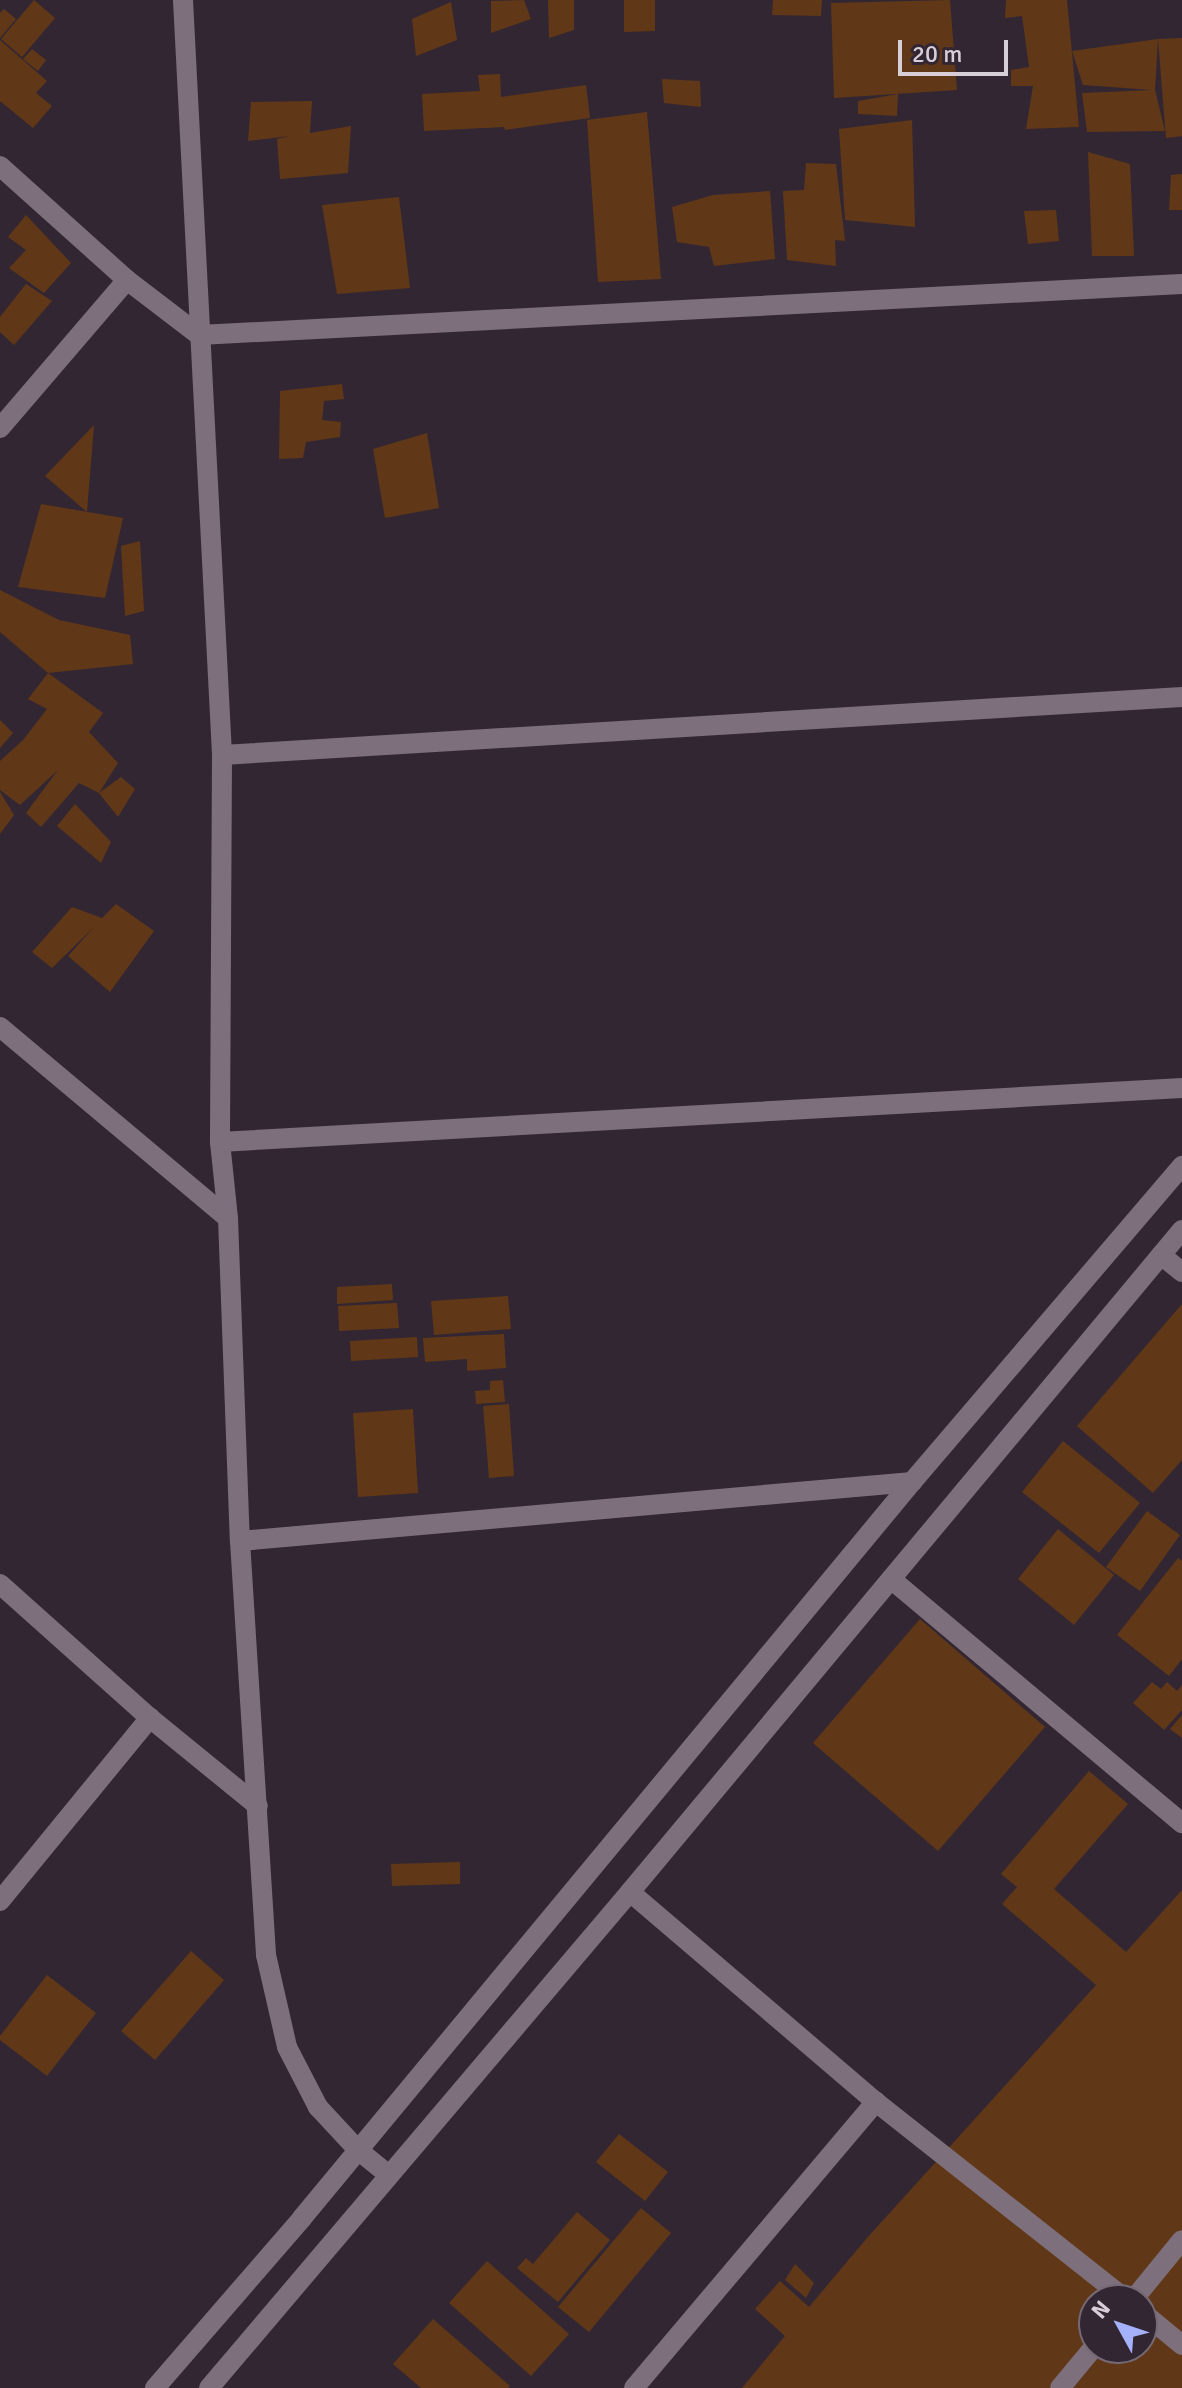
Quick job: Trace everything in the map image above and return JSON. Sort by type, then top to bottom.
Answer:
[{"type":"street","points":[[183,0],[222,755],[220,1142],[228,1218],[240,1541],[266,1955],[287,2047],[318,2107],[358,2150],[388,2174]]},
{"type":"street","points":[[0,166],[127,280],[199,335],[1182,284]]},
{"type":"street","points":[[0,428],[127,280]]},
{"type":"street","points":[[222,755],[1182,697]]},
{"type":"street","points":[[0,1027],[228,1218]]},
{"type":"street","points":[[220,1142],[1182,1088]]},
{"type":"street","points":[[155,2388],[358,2150],[912,1482],[1182,1166]]},
{"type":"street","points":[[209,2388],[630,1892],[1182,1230]]},
{"type":"street","points":[[1161,1255],[1182,1272]]},
{"type":"street","points":[[240,1541],[912,1482]]},
{"type":"street","points":[[891,1579],[1182,1823]]},
{"type":"street","points":[[0,1584],[150,1718],[258,1806]]},
{"type":"street","points":[[0,1901],[150,1718]]},
{"type":"street","points":[[630,1892],[876,2102],[1107,2284]]},
{"type":"street","points":[[634,2388],[876,2102]]},
{"type":"street","points":[[1146,2284],[1182,2240]]},
{"type":"street","points":[[1158,2325],[1182,2345]]},
{"type":"street","points":[[1060,2388],[1080,2364]]},
{"type":"building","points":[[34,0],[55,18],[22,57],[1,39]]},
{"type":"building","points":[[524,0],[531,19],[491,33],[491,1]]},
{"type":"building","points":[[548,0],[574,0],[574,30],[549,38]]},
{"type":"building","points":[[624,0],[655,0],[655,31],[624,32]]},
{"type":"building","points":[[773,0],[822,0],[821,16],[772,15]]},
{"type":"building","points":[[950,0],[957,90],[834,98],[831,3]]},
{"type":"building","points":[[1006,0],[1067,0],[1079,127],[1026,129],[1033,86],[1011,86],[1011,70],[1029,67],[1022,16],[1005,18]]},
{"type":"building","points":[[451,2],[457,40],[416,56],[412,19]]},
{"type":"building","points":[[4,9],[16,19],[0,38],[0,13]]},
{"type":"building","points":[[1182,38],[1182,136],[1166,138],[1158,39]]},
{"type":"building","points":[[1158,39],[1155,90],[1165,131],[1087,132],[1082,93],[1152,90],[1083,85],[1072,51]]},
{"type":"building","points":[[0,40],[47,81],[36,93],[52,106],[33,128],[0,101]]},
{"type":"building","points":[[32,49],[46,60],[38,71],[23,59]]},
{"type":"building","points":[[500,74],[501,97],[586,85],[590,118],[505,130],[504,127],[424,131],[422,94],[480,91],[478,75]]},
{"type":"building","points":[[662,79],[700,81],[701,107],[664,103]]},
{"type":"building","points":[[898,94],[897,116],[858,114],[858,101]]},
{"type":"building","points":[[312,101],[310,133],[351,126],[348,173],[280,179],[277,139],[290,136],[248,141],[251,102]]},
{"type":"building","points":[[647,112],[661,279],[598,282],[587,120]]},
{"type":"building","points":[[912,120],[915,227],[845,220],[839,129]]},
{"type":"building","points":[[1088,152],[1130,164],[1134,256],[1092,256]]},
{"type":"building","points":[[806,163],[836,164],[845,241],[835,240],[836,266],[787,260],[783,191],[804,190]]},
{"type":"building","points":[[1182,174],[1182,210],[1169,210],[1171,175]]},
{"type":"building","points":[[770,191],[775,259],[714,266],[709,247],[677,242],[672,207],[713,195]]},
{"type":"building","points":[[399,197],[410,288],[337,294],[322,205]]},
{"type":"building","points":[[1056,210],[1059,241],[1028,244],[1024,211]]},
{"type":"building","points":[[26,215],[71,263],[44,293],[9,268],[26,250],[8,237]]},
{"type":"building","points":[[26,284],[52,301],[14,345],[0,332],[0,317]]},
{"type":"building","points":[[342,384],[344,399],[324,401],[322,420],[341,422],[340,437],[306,442],[303,458],[279,459],[280,391]]},
{"type":"building","points":[[94,425],[87,512],[45,476]]},
{"type":"building","points":[[427,433],[439,508],[385,518],[373,449]]},
{"type":"building","points":[[41,504],[123,518],[105,598],[18,587]]},
{"type":"building","points":[[140,541],[144,611],[125,616],[121,546]]},
{"type":"building","points":[[0,590],[59,620],[130,635],[133,664],[48,673],[0,632]]},
{"type":"building","points":[[48,673],[103,713],[89,732],[118,763],[99,793],[79,783],[41,827],[26,813],[58,770],[20,805],[0,790],[0,761],[23,740],[47,709],[28,699]]},
{"type":"building","points":[[0,720],[13,733],[0,748]]},
{"type":"building","points":[[121,777],[135,789],[118,817],[99,793]]},
{"type":"building","points":[[0,792],[14,815],[0,834]]},
{"type":"building","points":[[75,804],[111,842],[101,863],[57,826]]},
{"type":"building","points":[[116,904],[154,931],[110,992],[68,956],[94,927],[52,968],[32,952],[72,907],[102,918]]},
{"type":"building","points":[[392,1284],[393,1300],[337,1304],[337,1287]]},
{"type":"building","points":[[508,1296],[511,1329],[434,1335],[431,1301]]},
{"type":"building","points":[[397,1303],[399,1328],[339,1331],[338,1306]]},
{"type":"building","points":[[1182,1304],[1182,1460],[1153,1493],[1077,1426]]},
{"type":"building","points":[[504,1334],[506,1368],[467,1371],[467,1359],[425,1362],[423,1338]]},
{"type":"building","points":[[417,1337],[418,1357],[351,1361],[350,1341]]},
{"type":"building","points":[[503,1380],[505,1402],[476,1404],[475,1391],[490,1390],[490,1381]]},
{"type":"building","points":[[509,1404],[514,1476],[489,1478],[483,1406]]},
{"type":"building","points":[[413,1409],[418,1493],[358,1497],[353,1413]]},
{"type":"building","points":[[1063,1441],[1140,1503],[1099,1553],[1022,1492]]},
{"type":"building","points":[[1147,1511],[1180,1535],[1140,1591],[1106,1567]]},
{"type":"building","points":[[1058,1529],[1114,1575],[1074,1625],[1018,1579]]},
{"type":"building","points":[[1178,1558],[1182,1561],[1182,1659],[1169,1676],[1117,1635]]},
{"type":"building","points":[[920,1619],[1045,1727],[938,1851],[813,1743]]},
{"type":"building","points":[[1152,1682],[1161,1689],[1167,1682],[1177,1691],[1182,1685],[1182,1710],[1164,1730],[1133,1703]]},
{"type":"building","points":[[1182,1715],[1182,1738],[1170,1729]]},
{"type":"building","points":[[1089,1771],[1128,1804],[1054,1889],[1126,1952],[1182,1890],[1182,2388],[742,2388],[785,2336],[755,2309],[780,2281],[809,2307],[867,2238],[1096,1985],[1002,1904],[1017,1887],[1001,1874]]},
{"type":"building","points":[[460,1862],[460,1884],[392,1886],[391,1864]]},
{"type":"building","points":[[191,1951],[224,1980],[155,2060],[121,2031]]},
{"type":"building","points":[[47,1975],[96,2013],[47,2076],[0,2040],[0,2036]]},
{"type":"building","points":[[619,2134],[668,2172],[645,2201],[596,2162]]},
{"type":"building","points":[[641,2208],[671,2233],[589,2332],[558,2307]]},
{"type":"building","points":[[577,2212],[610,2240],[558,2302],[517,2268],[526,2258],[533,2264]]},
{"type":"building","points":[[487,2261],[569,2334],[531,2376],[449,2303]]},
{"type":"building","points":[[795,2264],[814,2283],[806,2298],[785,2280]]},
{"type":"building","points":[[433,2319],[510,2386],[421,2388],[393,2364]]}]
